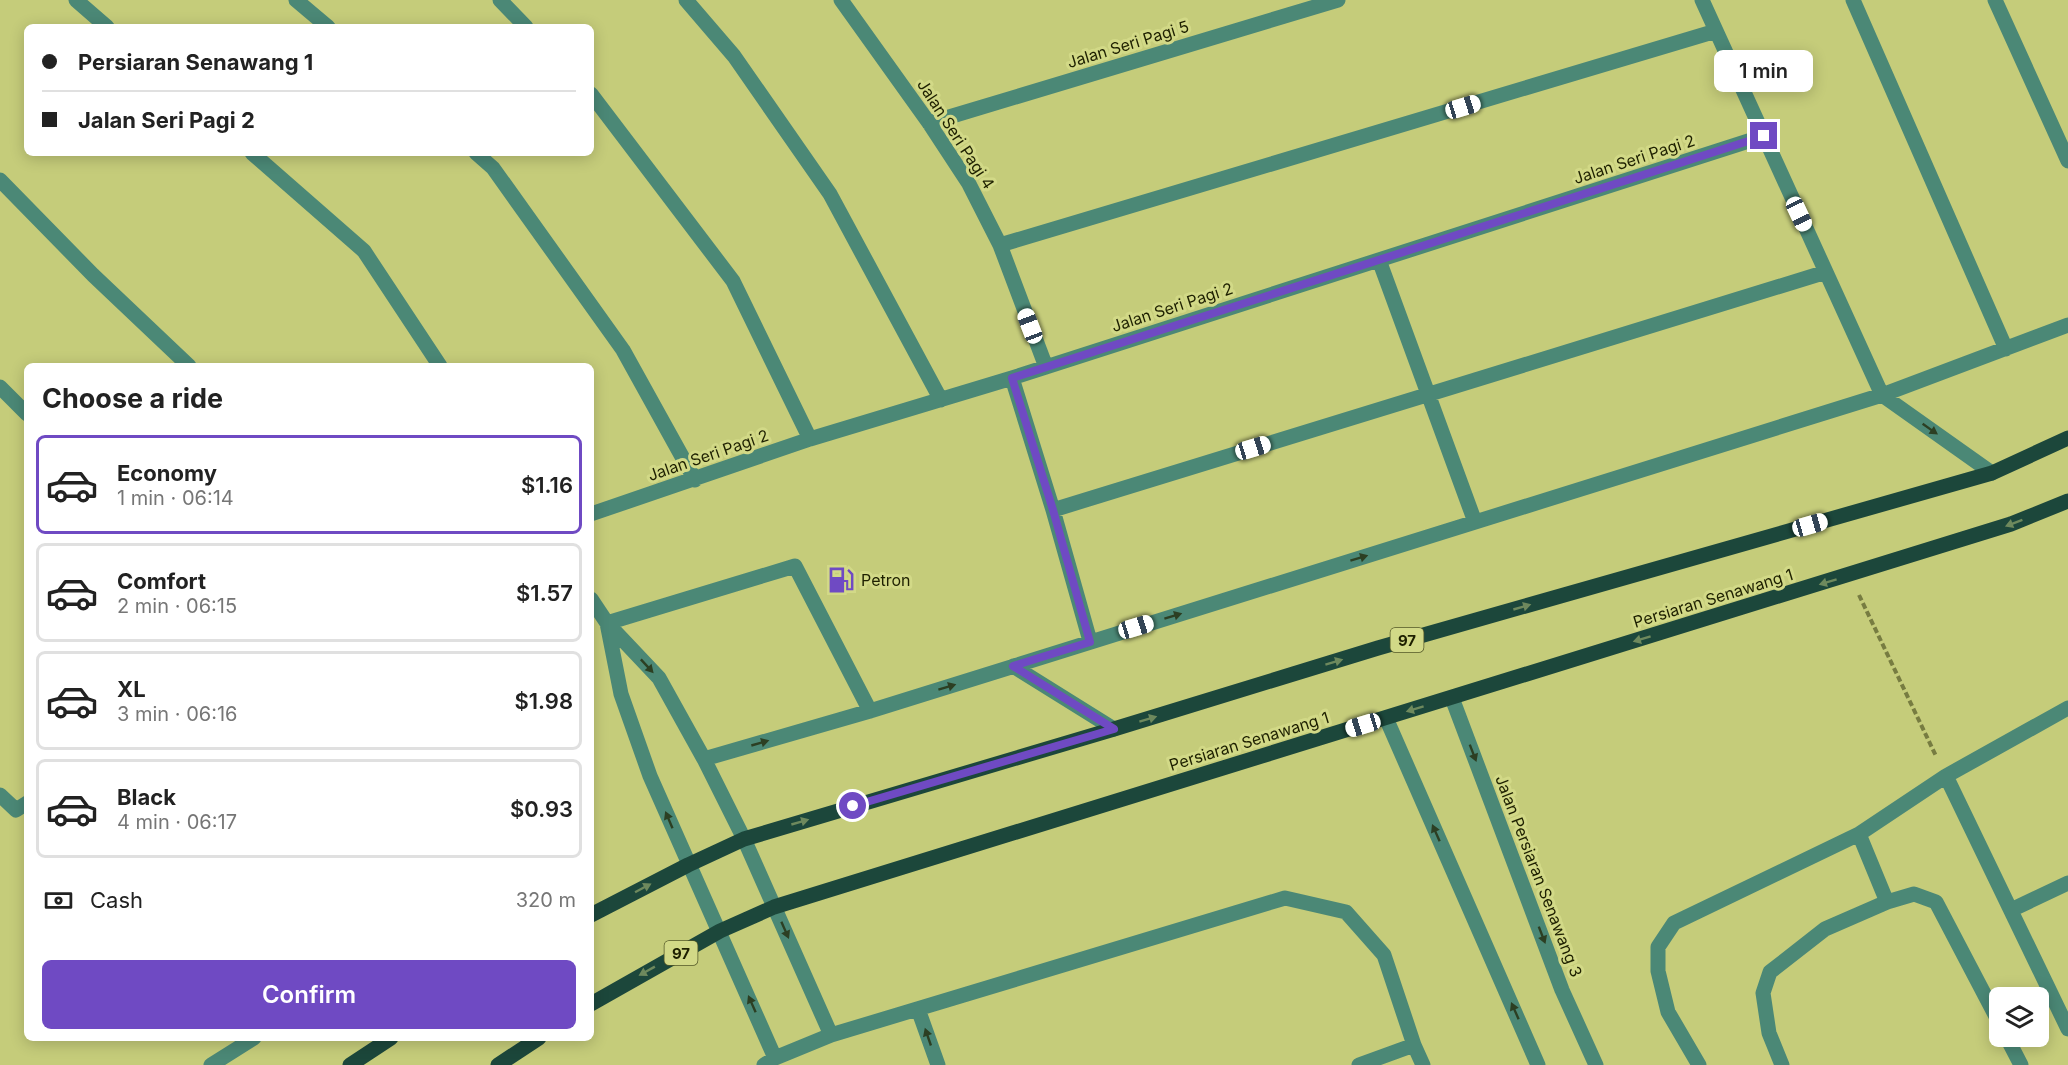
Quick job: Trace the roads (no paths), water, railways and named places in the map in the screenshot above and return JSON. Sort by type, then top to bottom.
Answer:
[{"type":"main road","name":"97","points":[[594,913],[744,838],[1114,729],[1378,648],[1992,473],[2068,438]]},
{"type":"main road","name":"Persiaran Senawang 1","points":[[594,1002],[720,931],[774,907],[1850,575],[2011,524],[2068,501]]},
{"type":"main road","points":[[350,1065],[386,1041]]},
{"type":"main road","points":[[498,1065],[534,1041]]},
{"type":"street","points":[[296,0],[324,24]]},
{"type":"street","points":[[500,0],[523,24]]},
{"type":"street","points":[[686,0],[734,56],[830,194],[941,400]]},
{"type":"street","name":"Jalan Seri Pagi 4","points":[[841,0],[929,123],[969,184],[1000,245],[1046,367]]},
{"type":"street","name":"Jalan Seri Pagi 5","points":[[929,123],[1338,0]]},
{"type":"street","points":[[1702,0],[1882,395],[1992,473]]},
{"type":"street","points":[[1852,0],[2006,349]]},
{"type":"street","points":[[1995,0],[2068,161]]},
{"type":"street","points":[[78,1],[104,24]]},
{"type":"street","points":[[1000,245],[1716,31]]},
{"type":"street","points":[[594,98],[733,281],[810,439]]},
{"type":"street","name":"Jalan Seri Pagi 2","points":[[594,513],[810,439],[1012,378],[1764,136]]},
{"type":"street","points":[[255,156],[364,251],[438,363]]},
{"type":"street","points":[[479,156],[493,168],[623,350],[695,480]]},
{"type":"street","points":[[0,180],[93,275],[186,363]]},
{"type":"street","points":[[1379,260],[1430,393],[1475,522]]},
{"type":"street","points":[[1053,510],[1826,272]]},
{"type":"street","points":[[704,759],[870,711],[1882,395],[2068,325]]},
{"type":"street","points":[[1012,378],[1053,510],[1090,642]]},
{"type":"street","points":[[0,387],[24,411]]},
{"type":"street","points":[[607,623],[795,566],[870,711]]},
{"type":"street","points":[[594,604],[607,623],[659,678],[704,759],[744,838],[831,1035]]},
{"type":"street","points":[[607,623],[621,694],[650,776],[688,865],[720,931],[770,1061],[831,1035],[1285,898],[1346,912],[1384,955],[1423,1065]]},
{"type":"street","points":[[1013,666],[1114,729]]},
{"type":"street","name":"Jalan Persiaran Senawang 3","points":[[1452,698],[1562,990],[1596,1065]]},
{"type":"street","points":[[1699,1065],[1668,1012],[1658,970],[1658,947],[1674,923],[1859,834],[1946,776],[2068,708]]},
{"type":"street","points":[[1386,718],[1538,1065]]},
{"type":"street","points":[[1946,776],[2068,1029]]},
{"type":"street","points":[[0,795],[16,810],[24,805]]},
{"type":"street","points":[[1859,834],[1887,902]]},
{"type":"street","points":[[2011,910],[2068,883]]},
{"type":"street","points":[[1782,1065],[1769,1033],[1763,993],[1770,972],[1825,929],[1887,902],[1914,894],[1936,902],[1989,1003]]},
{"type":"street","points":[[918,1009],[938,1065]]},
{"type":"street","points":[[211,1065],[249,1041]]},
{"type":"street","points":[[1359,1065],[1414,1045]]},
{"type":"street","points":[[2012,1047],[2021,1065]]},
{"type":"place","name":"Petron","points":[[841,580]]}]
